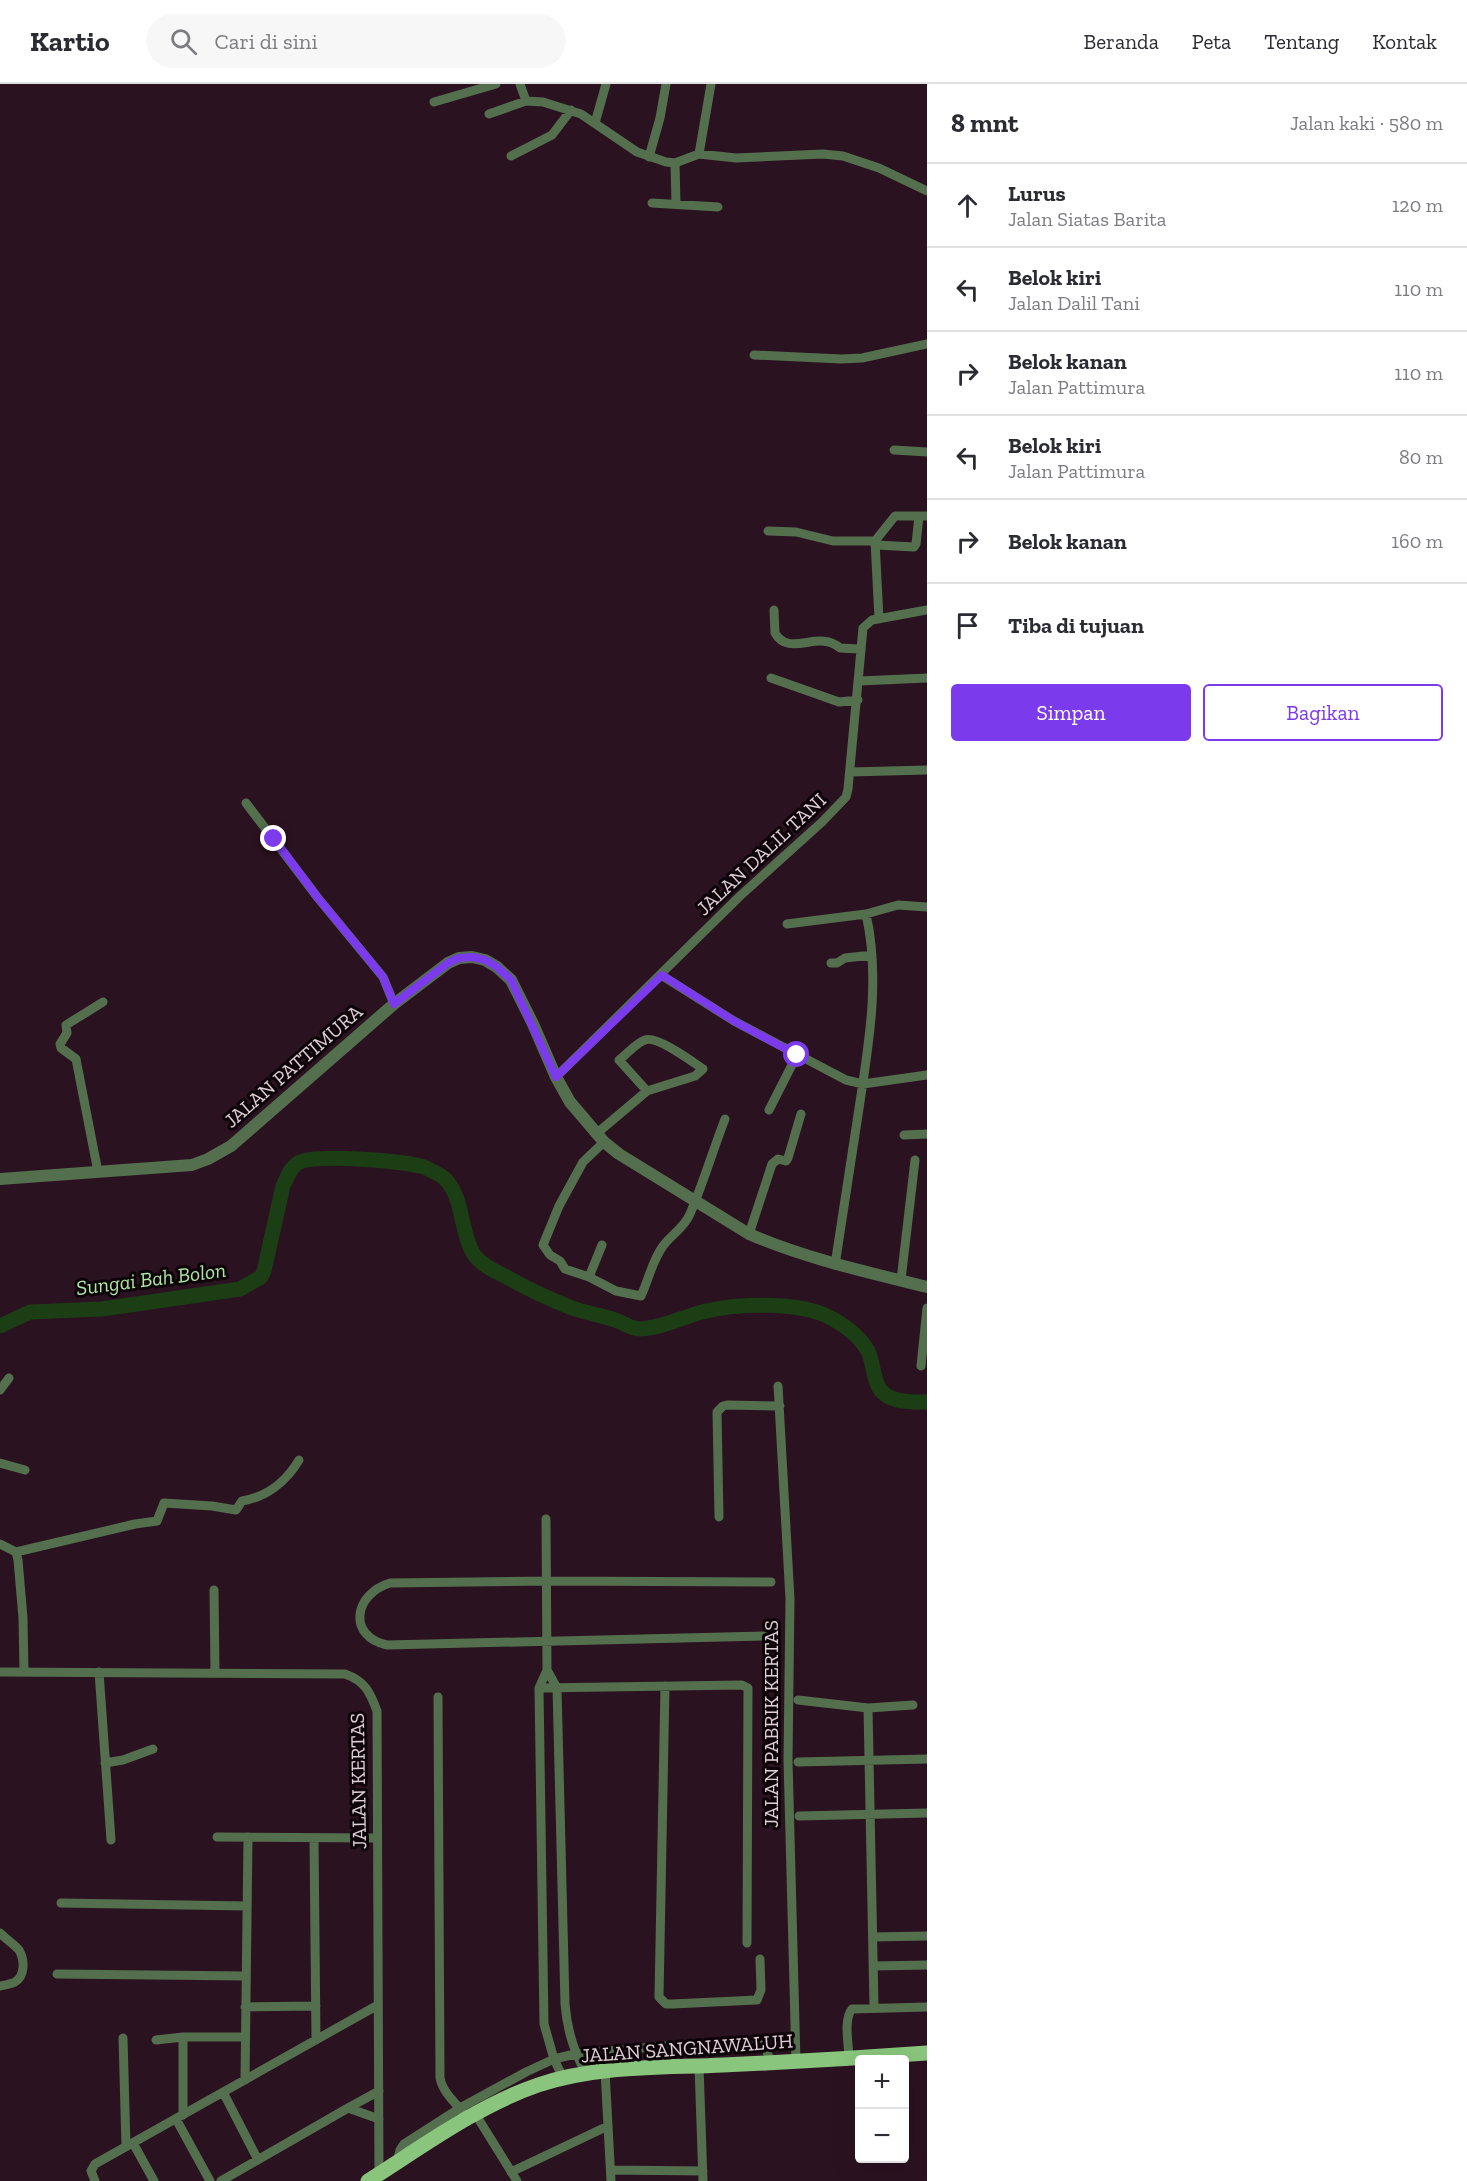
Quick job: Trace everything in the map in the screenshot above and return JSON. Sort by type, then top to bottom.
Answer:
[{"type":"main road","name":"JALAN SANGNAWALUH","points":[[373,2178],[468,2114],[562,2078],[605,2071],[927,2053]]},
{"type":"street","points":[[434,102],[495,84]]},
{"type":"street","points":[[520,84],[526,101]]},
{"type":"street","points":[[595,123],[606,84]]},
{"type":"street","points":[[649,157],[660,118],[666,84]]},
{"type":"street","points":[[699,154],[711,84]]},
{"type":"street","points":[[489,114],[526,101],[543,102],[571,110],[649,157],[675,163],[699,154],[736,158],[823,154],[843,156],[926,187]]},
{"type":"street","points":[[511,156],[552,135],[571,110]]},
{"type":"street","points":[[675,163],[676,204]]},
{"type":"street","points":[[652,203],[718,207]]},
{"type":"street","points":[[754,355],[804,359],[851,358],[927,344]]},
{"type":"street","points":[[894,450],[927,452]]},
{"type":"street","points":[[768,531],[802,532],[833,541],[875,543],[914,547],[923,516],[895,516],[875,543],[879,619],[927,610]]},
{"type":"street","points":[[774,609],[775,633],[784,641],[804,644],[828,641],[834,642],[840,648],[860,649]]},
{"type":"street","name":"JALAN DALIL TANI","points":[[556,1077],[740,896],[841,803],[848,789],[863,628],[879,619]]},
{"type":"street","points":[[771,678],[839,702],[858,700]]},
{"type":"street","points":[[859,681],[927,678]]},
{"type":"street","points":[[850,772],[927,770]]},
{"type":"street","points":[[246,802],[318,898],[383,977],[396,1002]]},
{"type":"street","points":[[787,924],[866,914],[898,905],[927,907]]},
{"type":"street","points":[[835,1265],[863,1084],[874,990],[866,914]]},
{"type":"street","points":[[831,963],[837,963],[845,958],[872,955]]},
{"type":"street","name":"JALAN PATTIMURA","points":[[0,1179],[175,1167],[208,1159],[231,1146],[396,1002],[448,963],[459,958],[472,957],[485,960],[497,967],[511,980],[570,1102],[600,1138],[618,1154],[749,1234],[787,1251],[835,1265],[927,1286]]},
{"type":"street","points":[[662,975],[734,1021],[846,1080],[863,1084],[927,1075]]},
{"type":"street","points":[[98,1172],[76,1059],[61,1048],[60,1044],[67,1033],[66,1025],[103,1002]]},
{"type":"street","points":[[647,1091],[619,1060],[645,1040],[660,1042],[703,1069],[695,1076],[647,1091],[600,1138],[583,1161],[559,1206],[543,1245],[565,1269],[589,1277],[616,1291],[641,1296],[657,1255],[689,1217],[725,1119]]},
{"type":"street","points":[[769,1110],[797,1055]]},
{"type":"street","points":[[749,1234],[772,1164],[778,1159],[787,1160],[801,1113]]},
{"type":"street","points":[[904,1135],[927,1134]]},
{"type":"street","points":[[901,1280],[915,1160]]},
{"type":"street","points":[[589,1277],[602,1245]]},
{"type":"street","points":[[927,1286],[927,1294]]},
{"type":"street","points":[[921,1366],[927,1308]]},
{"type":"street","points":[[0,1390],[9,1378]]},
{"type":"street","name":"JALAN PABRIK KERTAS","points":[[778,1386],[790,1599],[788,1760],[796,2062]]},
{"type":"street","points":[[719,1517],[717,1412],[723,1406],[728,1405],[780,1406]]},
{"type":"street","points":[[0,1544],[16,1552],[157,1521],[164,1503],[239,1505],[253,1500],[278,1485],[292,1472],[299,1460]]},
{"type":"street","points":[[0,1463],[25,1470]]},
{"type":"street","points":[[546,1519],[547,1671],[539,1688],[544,2024],[562,2078]]},
{"type":"street","points":[[16,1552],[23,1618],[24,1672]]},
{"type":"street","points":[[768,1636],[387,1645],[375,1642],[366,1636],[360,1615],[362,1605],[368,1596],[378,1587],[390,1583],[547,1578],[771,1582]]},
{"type":"street","points":[[214,1590],[215,1673]]},
{"type":"street","points":[[547,1671],[557,1688],[565,2004],[567,2024],[575,2055],[586,2073]]},
{"type":"street","name":"JALAN KERTAS","points":[[0,1672],[345,1674],[358,1679],[367,1690],[377,1711],[378,2119],[373,2178]]},
{"type":"street","points":[[99,1672],[111,1840]]},
{"type":"street","points":[[539,1688],[742,1685],[748,1688],[747,1943]]},
{"type":"street","points":[[665,1686],[659,1997],[666,2004],[757,2000],[761,1990],[760,1959]]},
{"type":"street","points":[[438,1697],[441,2085],[468,2114],[517,2181]]},
{"type":"street","points":[[798,1700],[868,1708],[913,1705]]},
{"type":"street","points":[[868,1708],[874,2007]]},
{"type":"street","points":[[105,1763],[123,1760],[153,1749]]},
{"type":"street","points":[[798,1761],[927,1759]]},
{"type":"street","points":[[799,1816],[927,1813]]},
{"type":"street","points":[[217,1837],[377,1838]]},
{"type":"street","points":[[245,2080],[248,1837]]},
{"type":"street","points":[[314,1838],[316,2040]]},
{"type":"street","points":[[542,1864],[562,1864]]},
{"type":"street","points":[[61,1903],[247,1905]]},
{"type":"street","points":[[0,1933],[17,1948],[23,1963],[20,1978],[13,1983],[0,1986]]},
{"type":"street","points":[[873,1937],[927,1936]]},
{"type":"street","points":[[874,1966],[927,1965]]},
{"type":"street","points":[[57,1974],[246,1976]]},
{"type":"street","points":[[245,2007],[316,2006]]},
{"type":"street","points":[[95,2181],[91,2170],[94,2164],[378,2006]]},
{"type":"street","points":[[849,2059],[847,2021],[850,2010],[860,2007],[927,2007]]},
{"type":"street","points":[[156,2040],[183,2037],[245,2037]]},
{"type":"street","points":[[183,2037],[179,2117],[210,2181]]},
{"type":"street","points":[[123,2038],[129,2145],[153,2181]]},
{"type":"street","points":[[468,2114],[526,2072],[554,2059],[575,2055],[653,2047],[759,2044],[766,2049],[771,2063]]},
{"type":"street","points":[[611,2170],[703,2176],[699,2066]]},
{"type":"street","points":[[605,2071],[611,2181]]},
{"type":"street","points":[[221,2181],[378,2091]]},
{"type":"street","points":[[223,2092],[258,2160]]},
{"type":"street","points":[[348,2108],[378,2119]]},
{"type":"street","points":[[511,2172],[608,2126]]},
{"type":"waterway","name":"Sungai Bah Bolon","points":[[0,1326],[30,1312],[102,1309],[240,1289],[261,1277],[264,1271],[283,1186],[295,1165],[307,1160],[321,1159],[380,1160],[424,1167],[443,1177],[456,1198],[469,1244],[477,1258],[492,1269],[550,1299],[640,1329],[734,1306],[768,1305],[815,1311],[839,1323],[860,1340],[870,1355],[875,1377],[882,1392],[893,1399],[927,1402]]},
{"type":"route","points":[[274,839],[318,898],[383,977],[394,1004],[448,963],[459,958],[472,957],[485,960],[511,980],[556,1077],[662,975],[734,1021],[797,1055]]}]
